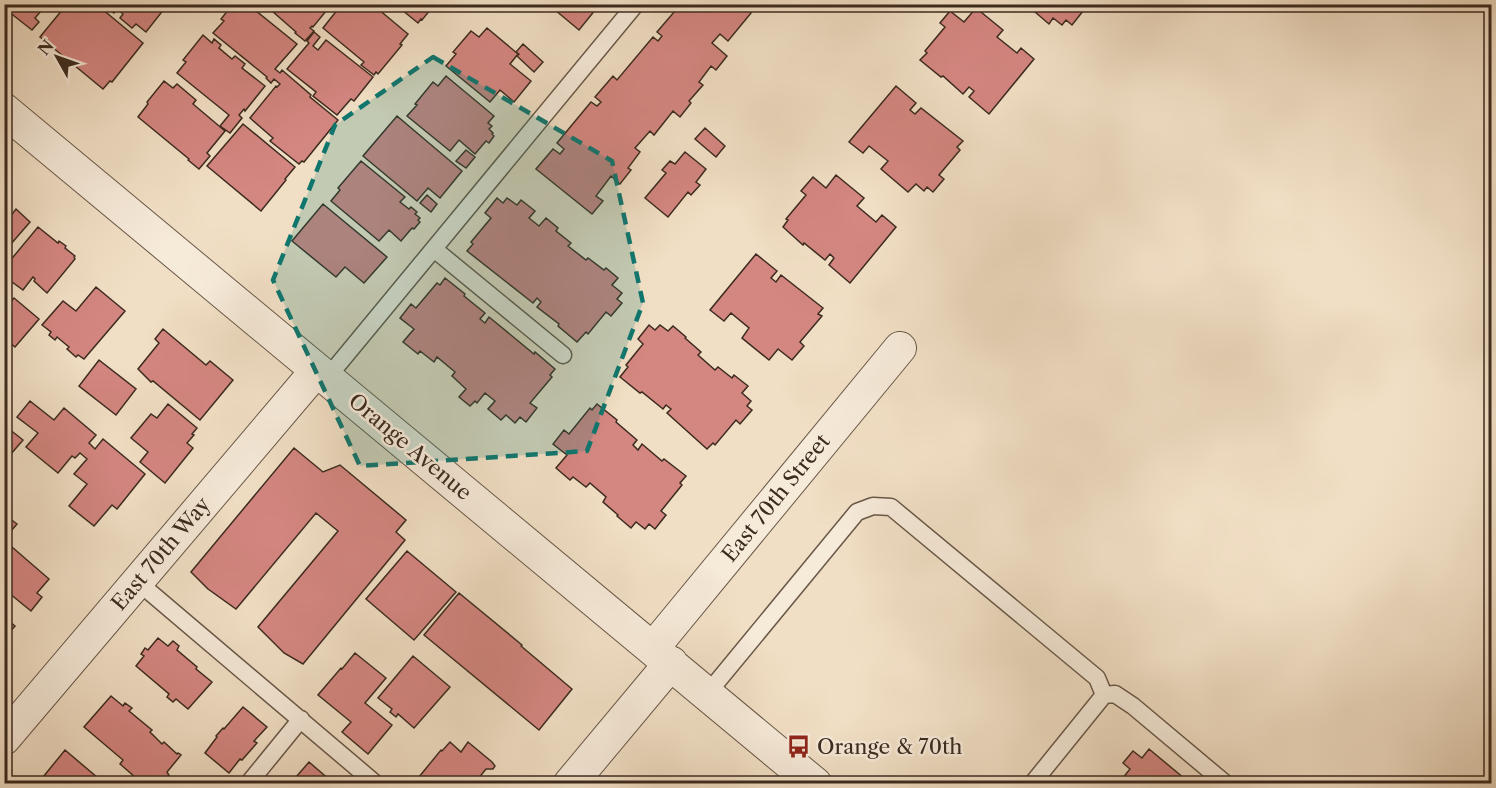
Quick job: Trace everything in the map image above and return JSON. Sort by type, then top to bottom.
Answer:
[{"type":"street","name":"Orange Avenue","points":[[4,110],[815,783]]},
{"type":"street","name":"East 70th Street","points":[[570,783],[662,656],[900,348]]},
{"type":"street","name":"East 70th Way","points":[[4,739],[138,582],[322,374]]},
{"type":"lane","points":[[322,374],[434,249],[636,4]]},
{"type":"lane","points":[[434,249],[563,355]]},
{"type":"lane","points":[[707,693],[857,512],[873,506],[891,507],[1097,678],[1104,695]]},
{"type":"lane","points":[[138,582],[376,783]]},
{"type":"lane","points":[[1032,783],[1104,695],[1115,694],[1133,706],[1226,783]]},
{"type":"lane","points":[[248,783],[301,719]]},
{"type":"highlighted area","points":[[433,57],[612,161],[643,303],[587,451],[360,466],[273,280],[335,125]]},
{"type":"building","points":[[4,4],[47,4],[35,18],[39,22],[32,30],[4,8]]},
{"type":"building","points":[[67,4],[96,4],[143,43],[112,82],[110,81],[103,89],[40,37]]},
{"type":"building","points":[[168,4],[146,32],[136,24],[132,28],[120,18],[123,14],[117,9],[114,13],[103,5]]},
{"type":"building","points":[[233,4],[256,4],[258,7],[255,10],[297,44],[275,69],[280,73],[282,70],[338,120],[304,162],[299,164],[270,141],[273,138],[250,118],[280,84],[274,79],[271,83],[267,77],[213,33],[224,21],[221,19]]},
{"type":"building","points":[[264,4],[331,5],[310,28],[314,31],[305,41]]},
{"type":"building","points":[[342,4],[353,4],[357,8],[360,4],[372,4],[408,34],[378,74],[376,72],[374,75],[361,65],[364,62],[323,28]]},
{"type":"building","points":[[404,4],[435,4],[418,23],[402,10],[406,6]]},
{"type":"building","points":[[549,4],[600,4],[579,30],[549,5]]},
{"type":"building","points":[[671,4],[745,4],[744,6],[751,13],[728,41],[720,34],[712,43],[727,56],[716,70],[711,66],[699,82],[703,85],[689,101],[691,103],[680,117],[673,111],[654,135],[650,131],[635,148],[640,152],[628,168],[631,170],[620,184],[611,176],[596,196],[603,201],[592,214],[536,169],[553,149],[560,154],[564,149],[557,143],[591,102],[597,106],[601,102],[595,97],[613,76],[617,80],[653,37],[658,41],[662,36],[657,32],[675,11]]},
{"type":"building","points":[[1029,4],[1079,4],[1077,6],[1083,11],[1072,25],[1066,20],[1062,25],[1053,18],[1049,24]]},
{"type":"building","points":[[976,8],[1003,30],[997,37],[1017,53],[1021,48],[1034,59],[989,114],[969,97],[974,91],[969,87],[963,94],[920,60],[945,27],[940,23],[950,11],[964,22]]},
{"type":"building","points":[[487,28],[518,54],[510,64],[531,81],[514,102],[500,90],[490,102],[446,66],[456,54],[453,52],[471,31],[479,37]]},
{"type":"building","points":[[314,32],[320,37],[313,46],[318,50],[326,40],[373,77],[354,101],[351,99],[337,115],[313,96],[316,92],[287,69],[309,43],[307,41]]},
{"type":"building","points":[[203,35],[212,43],[214,39],[221,45],[219,48],[232,59],[235,56],[245,64],[242,68],[265,86],[239,115],[242,118],[230,133],[220,126],[229,115],[177,73],[186,62],[183,60]]},
{"type":"building","points":[[523,44],[543,62],[534,72],[517,56],[519,54],[516,52]]},
{"type":"building","points":[[446,76],[494,116],[488,123],[492,126],[489,129],[494,136],[489,143],[486,141],[475,154],[459,140],[450,151],[407,116],[433,82],[438,86]]},
{"type":"building","points":[[164,81],[173,88],[177,84],[196,100],[193,104],[225,131],[207,153],[210,156],[199,169],[138,117]]},
{"type":"building","points":[[896,86],[916,103],[910,110],[915,114],[921,108],[963,141],[957,147],[960,150],[939,175],[944,179],[933,192],[927,187],[924,191],[916,184],[908,192],[881,169],[888,161],[869,146],[863,153],[849,142]]},
{"type":"building","points":[[397,116],[462,171],[440,198],[428,188],[417,201],[363,156]]},
{"type":"building","points":[[243,124],[295,167],[261,211],[207,166]]},
{"type":"building","points":[[705,128],[725,146],[716,157],[695,139]]},
{"type":"building","points":[[466,150],[475,157],[466,168],[456,161]]},
{"type":"building","points":[[685,152],[706,169],[696,182],[700,185],[691,195],[688,192],[668,217],[645,198],[666,173],[662,170],[670,161],[675,164]]},
{"type":"building","points":[[361,161],[405,197],[400,202],[409,209],[411,207],[420,218],[418,220],[420,222],[401,241],[389,230],[379,241],[331,201],[340,190],[338,188]]},
{"type":"building","points":[[836,175],[864,198],[857,206],[876,222],[882,215],[896,227],[850,283],[829,265],[834,258],[830,254],[825,260],[783,227],[788,220],[786,219],[806,195],[801,191],[813,177],[826,188]]},
{"type":"building","points":[[427,195],[437,204],[431,212],[420,203]]},
{"type":"building","points":[[497,198],[503,203],[507,198],[517,205],[521,200],[535,211],[529,218],[539,226],[546,218],[558,228],[556,231],[571,243],[568,246],[586,260],[588,258],[604,270],[606,268],[618,278],[612,285],[622,293],[617,299],[622,303],[611,316],[606,312],[588,334],[586,332],[577,342],[537,307],[541,302],[537,298],[533,303],[467,251],[473,244],[471,242],[491,218],[485,213]]},
{"type":"building","points":[[323,204],[387,257],[364,283],[345,267],[336,277],[292,241]]},
{"type":"building","points":[[16,209],[30,222],[4,252],[4,221],[6,222]]},
{"type":"building","points":[[38,227],[58,243],[59,241],[66,246],[65,248],[75,256],[75,259],[47,293],[34,281],[33,277],[23,290],[4,276],[4,268]]},
{"type":"building","points":[[756,254],[777,271],[771,278],[776,282],[781,275],[823,308],[818,314],[822,316],[800,342],[804,346],[792,360],[778,349],[769,360],[742,338],[749,328],[731,313],[724,321],[710,310]]},
{"type":"building","points":[[445,278],[485,313],[480,319],[485,323],[489,317],[555,369],[550,375],[552,377],[530,403],[537,408],[526,422],[520,417],[515,423],[506,415],[501,420],[488,409],[495,401],[485,393],[477,403],[475,401],[470,406],[459,397],[466,389],[452,376],[455,372],[437,357],[434,362],[420,351],[418,354],[403,342],[414,329],[400,318],[411,304],[416,308],[437,283],[440,285]]},
{"type":"building","points":[[96,287],[125,311],[84,359],[78,355],[76,357],[67,349],[69,347],[57,337],[55,340],[49,335],[51,332],[42,325],[63,301],[76,311]]},
{"type":"building","points":[[14,298],[39,319],[15,347],[4,338],[4,309]]},
{"type":"building","points":[[649,325],[655,330],[660,325],[668,331],[673,326],[701,352],[698,355],[715,370],[718,367],[732,378],[734,375],[748,386],[742,393],[751,401],[747,406],[752,410],[740,424],[736,420],[715,445],[713,443],[707,449],[667,413],[671,409],[666,405],[663,409],[620,377],[628,367],[626,365],[643,344],[638,339]]},
{"type":"building","points":[[163,329],[206,365],[210,361],[233,380],[200,420],[138,369],[159,343],[155,339]]},
{"type":"building","points":[[99,360],[136,389],[116,415],[79,386]]},
{"type":"building","points":[[30,401],[54,420],[64,408],[96,435],[89,443],[95,449],[103,439],[145,474],[117,509],[112,505],[94,526],[69,506],[87,484],[74,474],[87,459],[80,453],[75,458],[72,456],[58,473],[26,447],[38,433],[17,417]]},
{"type":"building","points":[[168,404],[197,428],[187,443],[193,448],[165,483],[140,462],[148,452],[131,438],[151,414],[157,418]]},
{"type":"building","points":[[597,404],[637,440],[633,445],[638,450],[642,444],[662,461],[664,459],[686,476],[680,483],[682,485],[661,511],[666,515],[655,529],[649,524],[645,529],[636,522],[631,528],[603,502],[606,497],[590,483],[586,487],[573,477],[570,480],[556,468],[567,455],[553,444],[564,430],[569,434],[590,408],[592,410]]},
{"type":"building","points":[[4,425],[23,440],[4,462]]},
{"type":"building","points":[[294,448],[323,472],[340,465],[406,520],[396,532],[405,540],[303,664],[284,653],[258,627],[338,531],[316,513],[236,609],[208,589],[191,572]]},
{"type":"building","points":[[4,514],[17,524],[4,539]]},
{"type":"building","points":[[12,547],[49,579],[37,593],[42,597],[31,611],[4,589],[4,556]]},
{"type":"building","points":[[407,551],[456,592],[414,640],[366,599]]},
{"type":"building","points":[[459,593],[572,689],[539,730],[424,635]]},
{"type":"building","points":[[4,617],[15,626],[4,638]]},
{"type":"building","points":[[158,638],[168,646],[173,641],[179,646],[177,650],[212,682],[188,709],[176,699],[173,702],[167,697],[169,694],[136,666],[144,656],[141,654],[145,648],[148,650]]},
{"type":"building","points":[[355,653],[386,678],[365,703],[392,725],[368,754],[342,732],[351,722],[318,695]]},
{"type":"building","points":[[413,656],[450,687],[414,728],[398,714],[396,717],[390,712],[392,709],[378,698]]},
{"type":"building","points":[[111,696],[123,706],[125,703],[132,708],[129,711],[152,730],[150,732],[162,744],[164,742],[181,755],[167,772],[174,784],[143,784],[120,764],[123,760],[84,727]]},
{"type":"building","points":[[243,707],[267,727],[254,741],[257,743],[229,773],[205,753],[216,736]]},
{"type":"building","points":[[450,742],[461,752],[468,742],[495,766],[493,769],[486,769],[474,784],[428,784],[419,777]]},
{"type":"building","points":[[1149,749],[1191,784],[1118,784],[1130,769],[1123,763],[1133,751],[1142,758]]},
{"type":"building","points":[[65,750],[105,784],[41,784],[39,782]]},
{"type":"building","points":[[309,762],[332,782],[331,784],[290,784]]},
{"type":"place","name":"Orange & 70th","points":[[799,747]]}]
